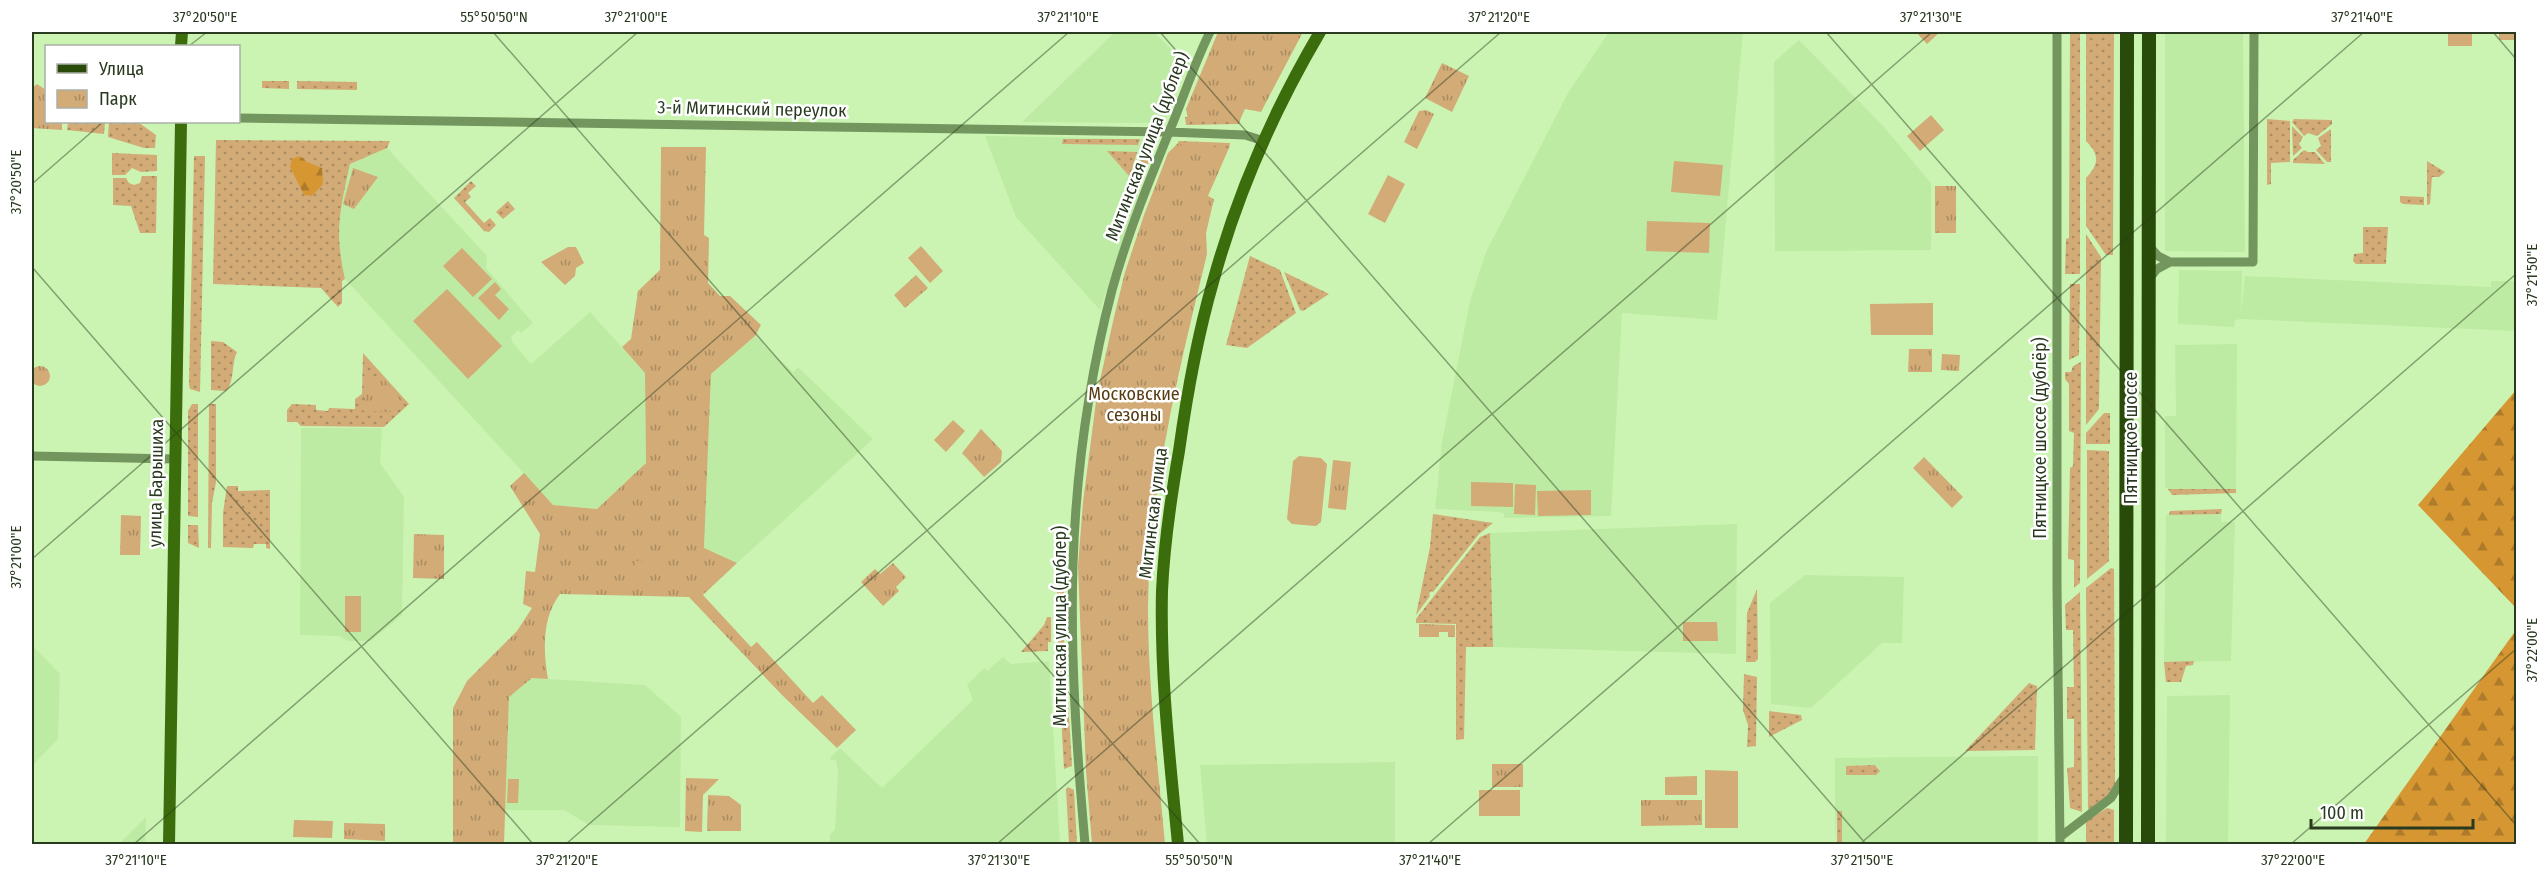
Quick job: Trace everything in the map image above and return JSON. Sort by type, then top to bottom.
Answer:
[{"type":"main road","name":"Митинская улица","points":[[1178,844],[1162,642],[1162,590],[1185,408],[1212,283],[1236,212],[1264,141],[1299,67],[1320,32]]},
{"type":"main road","name":"Пятницкое шоссе","points":[[2126,844],[2127,32]]},
{"type":"main road","name":"Пятницкое шоссе","points":[[2148,844],[2149,32]]},
{"type":"main road","name":"улица Барышиха","points":[[169,844],[181,123]]},
{"type":"street","name":"Митинская улица (дублер)","points":[[1085,844],[1079,771],[1073,570],[1090,393],[1113,289],[1144,194],[1210,32]]},
{"type":"street","name":"Пятницкое шоссе (дублёр)","points":[[2057,32],[2057,587],[2060,841]]},
{"type":"street","points":[[2148,245],[2158,256],[2170,262],[2253,262],[2254,32]]},
{"type":"street","name":"3-й Митинский переулок","points":[[240,118],[1168,132],[1245,135],[1264,141]]},
{"type":"street","points":[[2148,281],[2157,269],[2170,262]]},
{"type":"street","points":[[32,456],[175,459]]},
{"type":"street","points":[[2060,841],[2111,798],[2126,772]]},
{"type":"shaded area","points":[[1115,32],[1154,32],[1186,64],[1166,117],[1160,122],[1141,123],[1022,122]]},
{"type":"shaded area","points":[[1609,32],[1743,32],[1717,320],[1622,313],[1611,516],[1504,518],[1504,514],[1499,512],[1435,509],[1442,442],[1470,301],[1486,252],[1568,93]]},
{"type":"shaded area","points":[[2165,32],[2243,32],[2245,252],[2165,251]]},
{"type":"shaded area","points":[[1799,40],[1884,127],[1931,183],[1931,250],[1775,251],[1774,62]]},
{"type":"shaded area","points":[[985,136],[1146,139],[1152,141],[1154,148],[1100,310],[1016,217]]},
{"type":"shaded area","points":[[387,148],[487,256],[486,268],[533,323],[521,333],[518,330],[511,337],[513,343],[531,364],[590,312],[645,373],[646,463],[597,509],[553,505],[345,279],[339,250],[338,216],[350,164]]},
{"type":"shaded area","points":[[2179,270],[2242,271],[2241,314],[2245,276],[2491,287],[2491,281],[2516,281],[2516,331],[2241,319],[2235,320],[2234,327],[2178,324]]},
{"type":"shaded area","points":[[755,336],[793,372],[798,367],[873,439],[737,563],[704,549],[711,374]]},
{"type":"shaded area","points":[[2237,344],[2236,489],[2168,489],[2165,487],[2165,416],[2176,416],[2175,345]]},
{"type":"shaded area","points":[[301,428],[382,428],[380,463],[404,497],[402,615],[371,641],[348,641],[339,636],[300,635]]},
{"type":"shaded area","points":[[2221,514],[2221,522],[2235,522],[2231,661],[2164,662],[2166,515]]},
{"type":"shaded area","points":[[1737,524],[1736,654],[1493,647],[1490,533]]},
{"type":"shaded area","points":[[1805,575],[1904,577],[1902,643],[1882,643],[1811,708],[1771,704],[1770,603]]},
{"type":"shaded area","points":[[32,645],[60,674],[58,739],[32,766]]},
{"type":"shaded area","points":[[1003,657],[1011,664],[1049,661],[1060,844],[830,844],[830,834],[835,830],[838,772],[836,760],[830,758],[840,748],[882,788],[973,700],[967,685],[984,668],[987,671]]},
{"type":"shaded area","points":[[532,678],[645,685],[681,717],[680,827],[589,825],[564,810],[505,810],[509,697]]},
{"type":"shaded area","points":[[2230,695],[2228,844],[2166,844],[2167,696]]},
{"type":"shaded area","points":[[2038,756],[2038,844],[1842,844],[1842,811],[1837,811],[1835,844],[1835,758]],"holes":[[[1875,765],[1879,768],[1878,774],[1846,766]]]},
{"type":"shaded area","points":[[1395,762],[1395,844],[1207,844],[1200,765]]},
{"type":"shaded area","points":[[146,817],[145,844],[119,844]]},
{"type":"green space","points":[[1218,32],[1303,32],[1261,112],[1245,109],[1239,122],[1188,120],[1186,109]]},
{"type":"green space","points":[[1916,32],[1940,32],[1927,44]]},
{"type":"green space","points":[[2070,32],[2080,32],[2080,274],[2065,274],[2066,239],[2069,238]]},
{"type":"green space","points":[[2086,32],[2114,32],[2113,255],[2106,255],[2086,226],[2086,178],[2095,164],[2096,155],[2086,141]]},
{"type":"green space","points":[[2448,32],[2472,32],[2472,46],[2448,46]]},
{"type":"green space","points":[[2499,32],[2516,32],[2516,40],[2499,40]]},
{"type":"green space","points":[[1442,63],[1469,76],[1452,112],[1425,98]]},
{"type":"green space","points":[[262,81],[289,81],[289,89],[262,88]]},
{"type":"green space","points":[[297,81],[357,82],[357,90],[297,89]]},
{"type":"green space","points":[[37,84],[45,89],[45,123],[62,123],[62,130],[32,128],[32,88]]},
{"type":"green space","points":[[1426,110],[1434,114],[1417,149],[1404,142],[1419,111]]},
{"type":"green space","points":[[1931,115],[1944,130],[1920,151],[1907,136]]},
{"type":"green space","points":[[1185,117],[1241,117],[1239,124],[1186,125]]},
{"type":"green space","points":[[2267,119],[2290,121],[2290,162],[2271,163],[2271,184],[2267,185]]},
{"type":"green space","points":[[2294,119],[2332,120],[2332,124],[2317,136],[2308,133],[2304,136],[2292,122]]},
{"type":"green space","points":[[68,123],[105,123],[104,134],[67,130]]},
{"type":"green space","points":[[109,123],[139,123],[156,135],[155,148],[144,148],[108,137]]},
{"type":"green space","points":[[2292,126],[2303,137],[2299,144],[2302,148],[2293,156]]},
{"type":"green space","points":[[2331,129],[2331,162],[2327,162],[2316,150],[2321,146],[2318,138]]},
{"type":"green space","points":[[1063,139],[1140,139],[1138,145],[1062,144]]},
{"type":"green space","points":[[216,140],[390,141],[387,148],[350,164],[340,221],[340,247],[345,279],[342,281],[342,303],[338,307],[321,288],[213,284]]},
{"type":"green space","points":[[1179,141],[1230,143],[1229,149],[1175,147]]},
{"type":"green space","name":"Московские сезоны","points":[[1177,144],[1229,148],[1208,196],[1214,199],[1206,233],[1207,254],[1176,385],[1154,518],[1148,638],[1165,844],[1092,844],[1086,771],[1078,566],[1083,502],[1097,394],[1125,272],[1168,153]]},
{"type":"green space","points":[[661,147],[706,147],[704,235],[709,238],[708,283],[720,296],[730,296],[761,325],[755,336],[711,374],[704,548],[737,563],[703,595],[751,647],[757,642],[813,703],[822,695],[856,730],[837,748],[782,695],[689,597],[560,594],[550,613],[545,635],[548,679],[532,678],[509,697],[504,844],[453,844],[453,708],[467,681],[517,631],[532,608],[523,604],[526,571],[535,572],[540,534],[510,486],[524,473],[553,505],[597,509],[646,463],[645,373],[622,347],[631,339],[638,291],[660,270]]},
{"type":"green space","points":[[2304,150],[2315,152],[2325,164],[2293,163],[2293,160]]},
{"type":"green space","points":[[1107,151],[1137,152],[1130,177]]},
{"type":"green space","points":[[112,153],[157,155],[157,171],[141,172],[132,168],[125,175],[112,175]]},
{"type":"green space","points":[[1143,153],[1151,154],[1140,186],[1133,188]]},
{"type":"green space","points":[[194,156],[205,156],[200,392],[190,389],[189,385]]},
{"type":"green space","points":[[300,156],[307,162],[322,168],[323,184],[312,196],[304,195],[290,167],[292,159]]},
{"type":"green space","points":[[1674,161],[1723,165],[1720,196],[1671,192]]},
{"type":"green space","points":[[2427,161],[2445,172],[2439,177],[2432,177],[2430,204],[2427,205]]},
{"type":"green space","points":[[353,168],[378,177],[354,209],[343,204]]},
{"type":"green space","points":[[1388,175],[1405,184],[1385,223],[1368,214]]},
{"type":"green space","points":[[142,176],[157,176],[156,233],[140,233],[131,206],[113,205],[113,178],[126,178],[134,185],[140,183]]},
{"type":"green space","points":[[471,181],[476,186],[468,193],[471,197],[465,202],[484,223],[490,218],[496,225],[489,232],[484,231],[454,198]]},
{"type":"green space","points":[[1935,186],[1956,186],[1956,233],[1935,233]]},
{"type":"green space","points":[[2400,196],[2424,197],[2424,205],[2403,204],[2400,202]]},
{"type":"green space","points":[[508,201],[515,209],[503,219],[496,212]]},
{"type":"green space","points":[[1647,221],[1710,223],[1709,253],[1646,251]]},
{"type":"green space","points":[[2363,227],[2388,227],[2386,264],[2356,264],[2353,261],[2354,254],[2363,253]]},
{"type":"green space","points":[[2086,234],[2101,257],[2099,409],[2086,425]]},
{"type":"green space","points":[[921,246],[943,271],[930,283],[908,258]]},
{"type":"green space","points":[[568,247],[576,247],[584,263],[576,268],[575,276],[565,285],[541,262]]},
{"type":"green space","points":[[462,248],[492,279],[473,297],[443,266]]},
{"type":"green space","points":[[1250,256],[1280,270],[1296,313],[1247,348],[1226,345]]},
{"type":"green space","points":[[1284,272],[1329,294],[1303,311],[1300,310]]},
{"type":"green space","points":[[916,275],[928,288],[905,308],[894,295]]},
{"type":"green space","points":[[495,282],[501,289],[495,295],[509,309],[499,320],[478,298]]},
{"type":"green space","points":[[2070,284],[2080,284],[2079,355],[2069,360]]},
{"type":"green space","points":[[447,289],[502,346],[468,379],[413,321]]},
{"type":"green space","points":[[1933,303],[1933,335],[1871,335],[1870,304]]},
{"type":"green space","points":[[211,341],[223,342],[237,352],[231,383],[226,391],[211,390]]},
{"type":"green space","points":[[1909,349],[1932,349],[1932,372],[1908,372]]},
{"type":"green space","points":[[363,353],[409,404],[384,427],[301,426],[297,422],[287,422],[287,410],[292,404],[316,405],[316,410],[328,411],[329,408],[355,409],[355,399],[362,394]]},
{"type":"green space","points":[[1942,354],[1960,355],[1959,371],[1941,370]]},
{"type":"green space","points":[[2081,362],[2080,583],[2074,588],[2074,560],[2068,559],[2070,468],[2073,466],[2074,433],[2069,431],[2069,384],[2065,379],[2065,372],[2071,372],[2073,366]]},
{"type":"green space","points":[[40,366],[47,369],[50,376],[47,383],[40,386],[33,383],[30,376],[33,369]]},
{"type":"green space","points":[[380,375],[403,401],[391,412],[363,411],[364,380]]},
{"type":"green space","points":[[2516,390],[2516,608],[2418,505]]},
{"type":"green space","points":[[192,404],[198,404],[198,517],[188,516],[188,411]]},
{"type":"green space","points":[[209,404],[216,404],[216,482],[212,503],[211,548],[208,548]]},
{"type":"green space","points":[[2104,413],[2110,413],[2110,444],[2086,444],[2086,433]]},
{"type":"green space","points":[[953,420],[965,431],[946,452],[934,440]]},
{"type":"green space","points":[[981,429],[1002,451],[1001,462],[984,477],[962,453]]},
{"type":"green space","points":[[2087,450],[2109,451],[2109,561],[2087,579]]},
{"type":"green space","points":[[1299,456],[1321,458],[1327,464],[1321,522],[1316,526],[1292,524],[1287,519],[1293,461]]},
{"type":"green space","points":[[1924,457],[1963,497],[1952,508],[1913,468]]},
{"type":"green space","points":[[1333,460],[1351,462],[1346,510],[1328,508]]},
{"type":"green space","points":[[1471,482],[1513,483],[1513,507],[1471,506]]},
{"type":"green space","points":[[1515,484],[1536,485],[1535,515],[1514,514]]},
{"type":"green space","points":[[227,486],[238,486],[238,491],[270,490],[270,549],[266,548],[266,544],[254,544],[253,548],[223,547],[223,513]]},
{"type":"green space","points":[[2168,489],[2236,489],[2236,493],[2172,495]]},
{"type":"green space","points":[[1591,490],[1591,515],[1538,516],[1537,491]]},
{"type":"green space","points":[[2222,509],[2221,514],[2169,515],[2170,511]]},
{"type":"green space","points":[[1433,514],[1493,523],[1479,534],[1433,592],[1431,591],[1430,596],[1416,615],[1430,547]]},
{"type":"green space","points":[[121,515],[141,516],[140,555],[120,555]]},
{"type":"green space","points":[[188,525],[198,525],[199,548],[188,543]]},
{"type":"green space","points":[[1490,533],[1493,647],[1466,647],[1464,739],[1456,740],[1456,624],[1416,623],[1416,619],[1480,537]]},
{"type":"green space","points":[[414,534],[444,535],[444,579],[413,578]]},
{"type":"green space","points":[[635,561],[651,562],[650,571],[634,571]]},
{"type":"green space","points":[[893,563],[906,577],[896,587],[899,591],[883,606],[861,582],[875,569],[880,574]]},
{"type":"green space","points":[[2111,568],[2114,569],[2115,787],[2109,796],[2088,810],[2086,588]]},
{"type":"green space","points":[[1064,575],[1064,648],[1061,650],[1058,648],[1057,579]]},
{"type":"green space","points":[[1757,589],[1758,659],[1755,662],[1746,662],[1747,613]]},
{"type":"green space","points":[[2080,592],[2082,812],[2070,808],[2067,768],[2074,767],[2074,719],[2067,719],[2067,687],[2074,687],[2073,630],[2066,630],[2065,605]]},
{"type":"green space","points":[[345,596],[361,596],[361,632],[345,632]]},
{"type":"green space","points":[[1047,617],[1051,617],[1051,642],[1048,642],[1048,651],[1021,652],[1044,625]]},
{"type":"green space","points":[[1683,622],[1717,622],[1718,641],[1683,641]]},
{"type":"green space","points":[[1419,624],[1455,625],[1455,637],[1448,637],[1448,632],[1439,632],[1439,637],[1419,637]]},
{"type":"green space","points":[[2516,630],[2516,844],[2364,844]]},
{"type":"green space","points":[[2194,661],[2193,665],[2186,666],[2181,682],[2166,682],[2164,662]]},
{"type":"green space","points":[[1058,662],[1066,666],[1072,766],[1064,769]]},
{"type":"green space","points":[[1744,674],[1757,677],[1756,746],[1747,747],[1748,725],[1743,710]]},
{"type":"green space","points":[[2029,683],[2037,686],[2035,750],[1965,751]]},
{"type":"green space","points":[[1769,711],[1801,715],[1802,720],[1769,737]]},
{"type":"green space","points":[[1492,764],[1523,764],[1523,787],[1492,787]]},
{"type":"green space","points":[[1875,765],[1880,771],[1876,775],[1846,775],[1846,766]]},
{"type":"green space","points":[[1705,770],[1738,771],[1738,828],[1705,828]]},
{"type":"green space","points":[[1697,776],[1697,795],[1665,795],[1665,777]]},
{"type":"green space","points":[[686,778],[719,779],[703,795],[702,832],[685,831]]},
{"type":"green space","points":[[508,779],[519,779],[518,803],[507,803]]},
{"type":"green space","points":[[1068,787],[1074,790],[1077,844],[1069,844],[1066,789]]},
{"type":"green space","points":[[1479,790],[1520,790],[1520,816],[1479,816]]},
{"type":"green space","points":[[708,795],[729,796],[741,805],[741,831],[707,831]]},
{"type":"green space","points":[[1641,800],[1702,800],[1702,825],[1641,826]]},
{"type":"green space","points":[[2107,808],[2114,810],[2114,844],[2086,844],[2086,821]]},
{"type":"green space","points":[[1837,811],[1842,811],[1842,844],[1837,844]]},
{"type":"green space","points":[[294,820],[333,821],[332,838],[293,837]]},
{"type":"green space","points":[[344,823],[385,824],[385,841],[344,839]]}]
